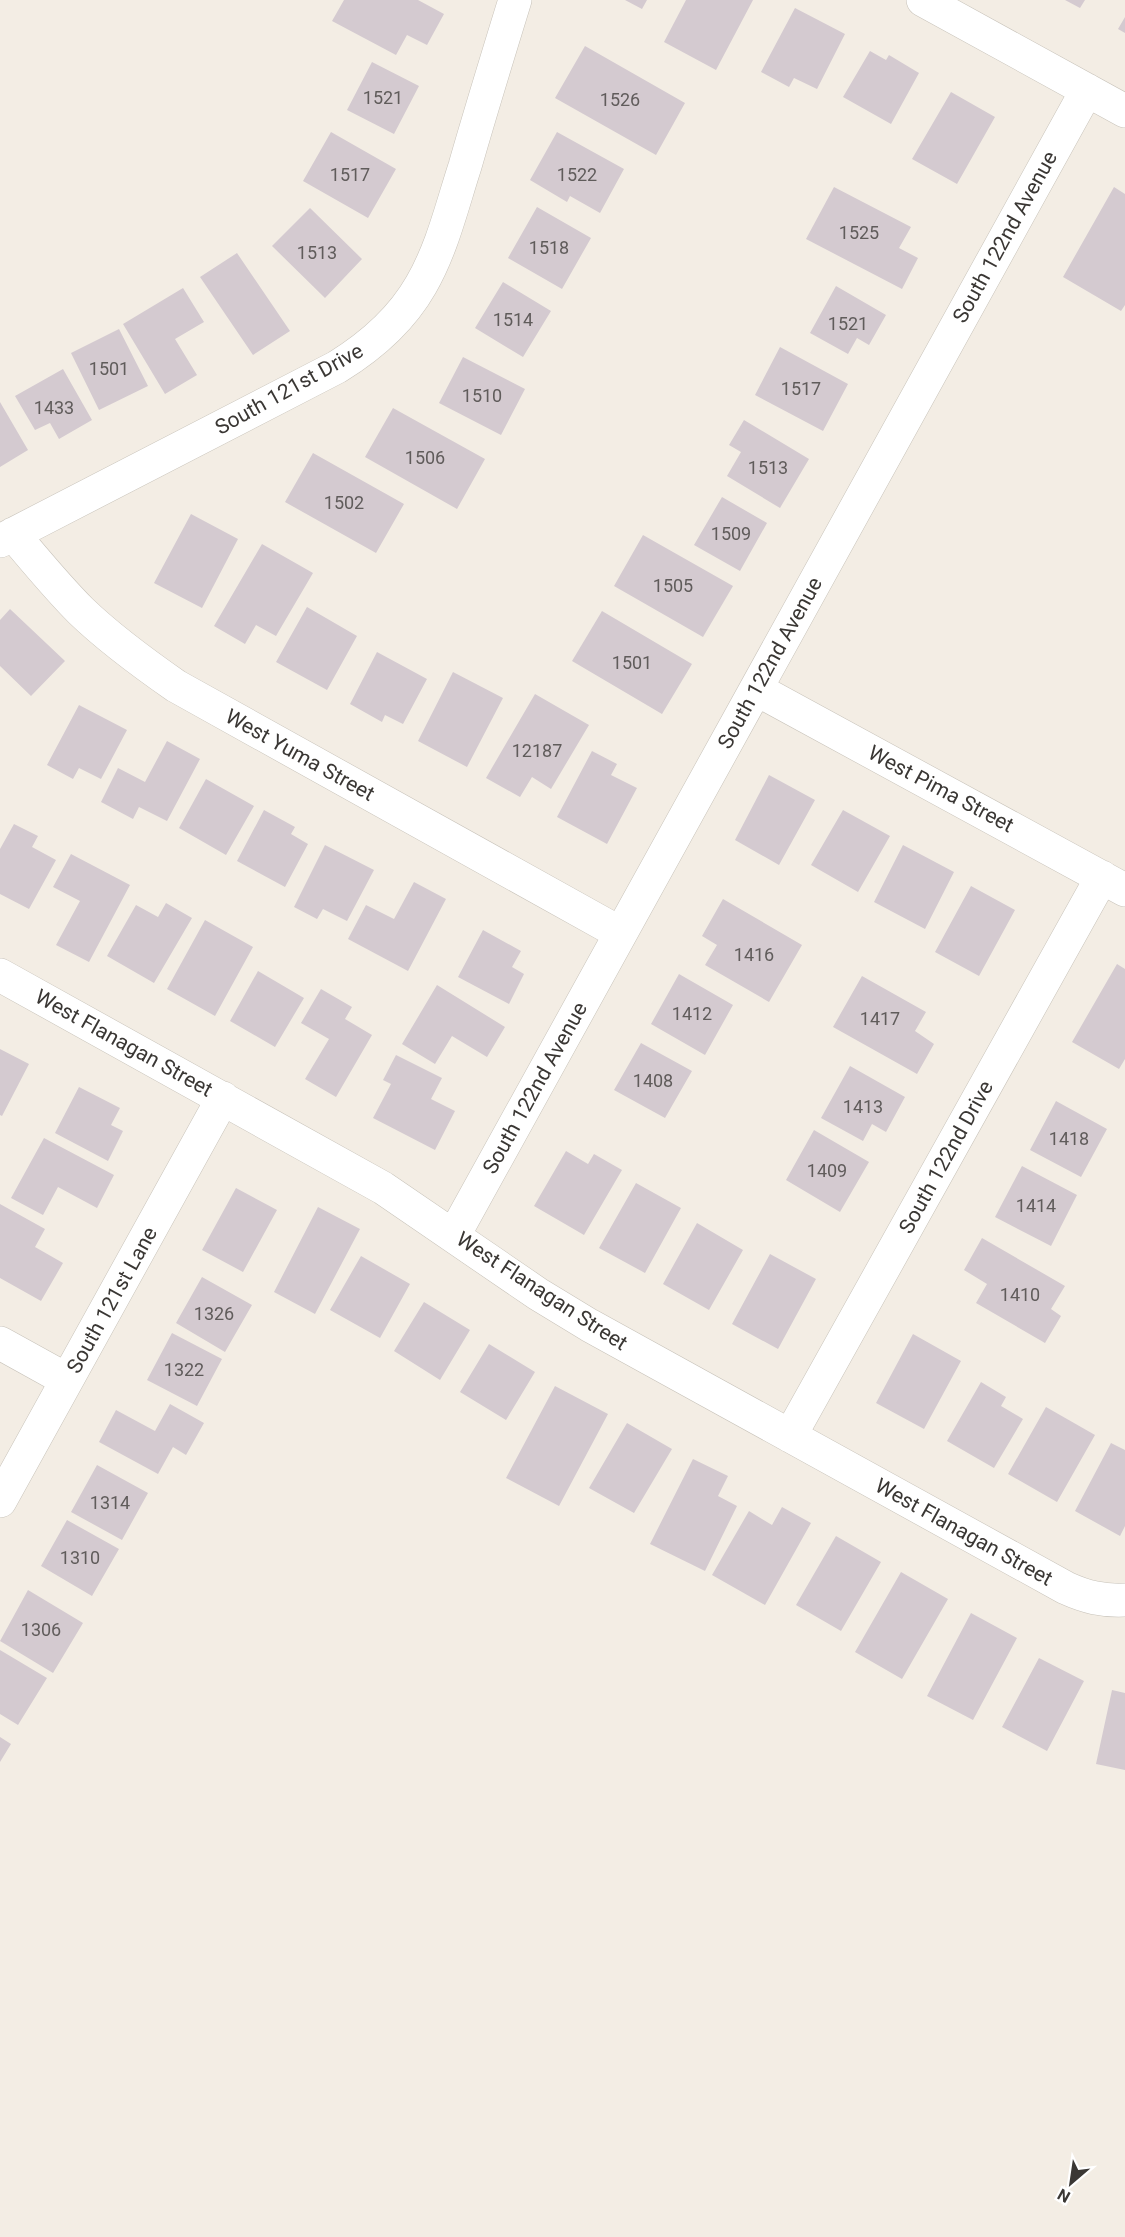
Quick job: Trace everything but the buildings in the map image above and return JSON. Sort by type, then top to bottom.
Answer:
[{"type":"street","name":"South 121st Drive","points":[[7,538],[337,367],[385,332],[404,310],[433,262],[515,0]]},
{"type":"street","points":[[923,0],[1125,111]]},
{"type":"street","name":"South 122nd Avenue","points":[[454,1235],[1087,90]]},
{"type":"street","name":"West Yuma Street","points":[[7,538],[82,612],[121,645],[176,686],[620,933]]},
{"type":"street","name":"West Pima Street","points":[[756,689],[1113,883]]},
{"type":"street","name":"South 122nd Drive","points":[[790,1436],[1113,883]]},
{"type":"street","name":"West Flanagan Street","points":[[0,975],[375,1183],[564,1311],[1084,1597],[1106,1601],[1125,1600]]},
{"type":"street","name":"South 121st Lane","points":[[0,1501],[223,1098]]},
{"type":"street","points":[[0,1343],[67,1380]]}]
